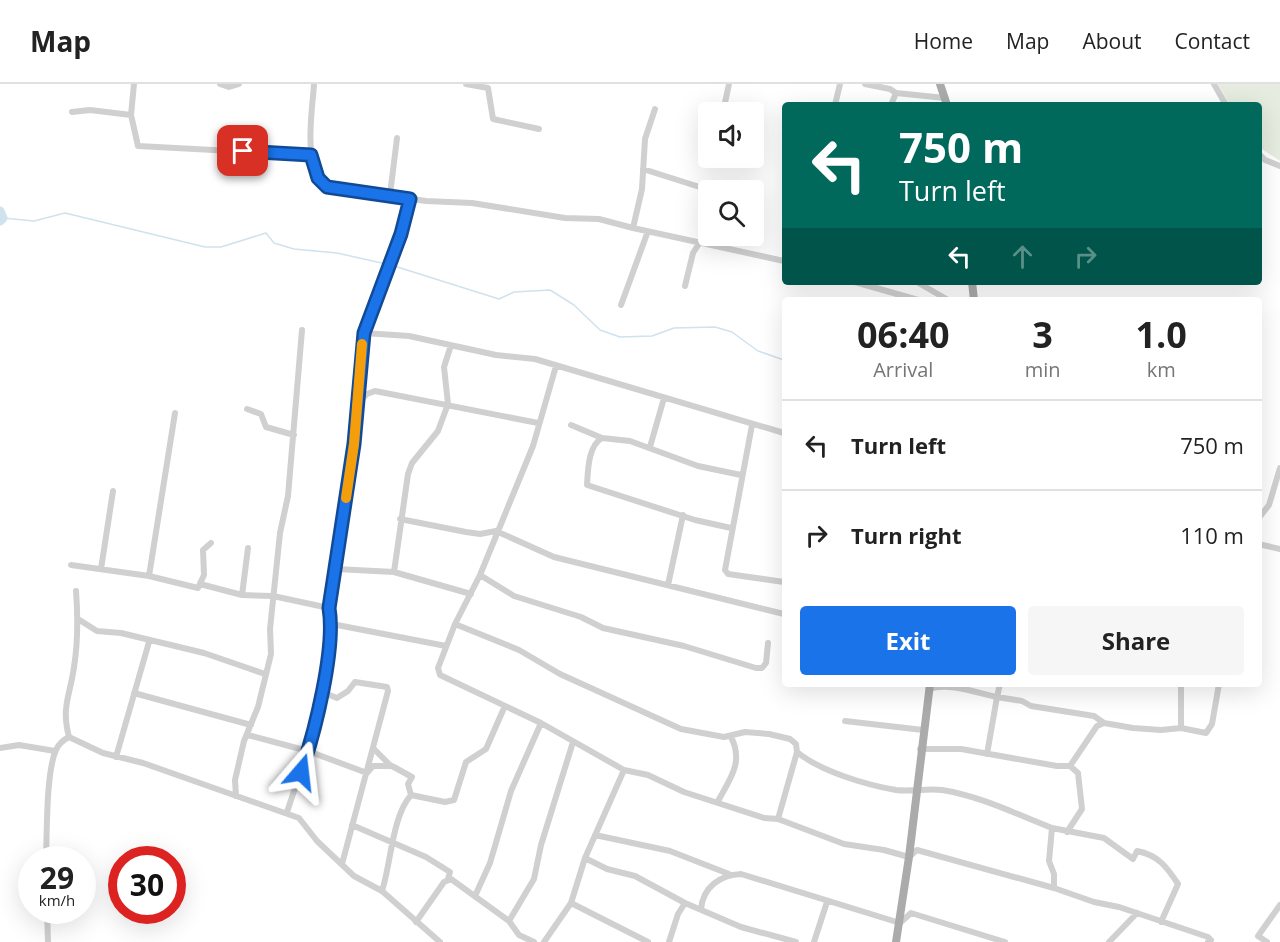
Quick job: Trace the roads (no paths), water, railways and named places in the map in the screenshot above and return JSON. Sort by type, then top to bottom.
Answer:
[{"type":"main road","points":[[940,84],[946,102]]},
{"type":"main road","points":[[896,942],[909,857],[929,687]]},
{"type":"street","points":[[134,84],[131,115],[138,146],[311,155]]},
{"type":"street","points":[[220,84],[229,87],[239,84]]},
{"type":"street","points":[[314,84],[311,155],[318,178],[327,187],[410,199],[472,204],[565,218],[599,219],[698,242]]},
{"type":"street","points":[[466,84],[489,86],[493,118],[539,129]]},
{"type":"street","points":[[725,102],[729,84]]},
{"type":"street","points":[[836,102],[840,84]]},
{"type":"street","points":[[865,84],[890,89],[896,93],[946,102]]},
{"type":"street","points":[[1214,84],[1224,102]]},
{"type":"street","points":[[892,102],[896,93]]},
{"type":"street","points":[[633,228],[643,169],[645,139],[655,109]]},
{"type":"street","points":[[72,112],[90,110],[131,115]]},
{"type":"street","points":[[390,195],[397,138]]},
{"type":"street","points":[[1262,157],[1280,166]]},
{"type":"street","points":[[643,169],[698,186]]},
{"type":"street","points":[[287,812],[308,751],[322,692],[332,624],[329,608],[354,444],[364,333],[401,234],[410,199]]},
{"type":"street","points":[[621,305],[648,231]]},
{"type":"street","points":[[685,286],[693,253],[698,245]]},
{"type":"street","points":[[718,246],[782,261]]},
{"type":"street","points":[[866,285],[908,297]]},
{"type":"street","points":[[922,285],[943,297]]},
{"type":"street","points":[[236,796],[235,780],[271,654],[270,629],[273,596],[291,496],[302,330]]},
{"type":"street","points":[[364,333],[409,336],[496,355],[535,359],[782,432]]},
{"type":"street","points":[[394,572],[408,474],[412,463],[438,431],[448,404],[444,367],[451,345]]},
{"type":"street","points":[[556,366],[533,446],[496,531],[480,575],[455,624],[438,668],[440,675],[504,708],[541,723],[624,770],[648,775],[684,792],[718,801],[764,818],[778,819],[844,844],[884,850],[909,857],[917,850],[995,874],[1054,888],[1208,937],[1211,940],[1208,942]]},
{"type":"street","points":[[356,405],[367,394],[375,391],[538,423]]},
{"type":"street","points":[[650,447],[664,398]]},
{"type":"street","points":[[247,409],[261,414],[266,427],[294,435]]},
{"type":"street","points":[[149,576],[176,413]]},
{"type":"street","points":[[571,425],[602,438],[650,447],[698,466],[741,475]]},
{"type":"street","points":[[752,425],[725,566],[728,574],[782,582]]},
{"type":"street","points":[[602,438],[594,445],[587,485],[731,528]]},
{"type":"street","points":[[1262,514],[1269,504],[1280,468]]},
{"type":"street","points":[[100,569],[113,491]]},
{"type":"street","points":[[668,585],[683,515]]},
{"type":"street","points":[[400,519],[480,534],[496,531],[554,557],[782,614]]},
{"type":"street","points":[[71,565],[149,576],[198,588],[204,575],[203,550],[211,543]]},
{"type":"street","points":[[1262,545],[1280,549]]},
{"type":"street","points":[[242,595],[248,548]]},
{"type":"street","points":[[336,569],[394,572],[471,594]]},
{"type":"street","points":[[480,575],[514,596],[581,617],[603,628],[684,646],[756,669],[762,668],[766,663],[768,643]]},
{"type":"street","points":[[200,584],[242,595],[273,596],[329,608]]},
{"type":"street","points":[[69,737],[63,717],[74,668],[78,619],[76,591]]},
{"type":"street","points":[[78,619],[98,631],[121,633],[149,642],[204,653],[265,674]]},
{"type":"street","points":[[332,624],[447,646]]},
{"type":"street","points":[[455,624],[519,650],[560,674],[681,729],[731,737],[745,732],[769,734],[794,741],[797,752],[778,819]]},
{"type":"street","points":[[116,757],[149,642]]},
{"type":"street","points":[[322,692],[337,698],[348,691],[355,682],[387,687],[388,691],[342,864]]},
{"type":"street","points":[[929,687],[961,689],[1094,716],[1104,723],[1161,730],[1181,728],[1206,733],[1212,724],[1218,687]]},
{"type":"street","points":[[987,754],[999,687]]},
{"type":"street","points":[[1181,687],[1181,728]]},
{"type":"street","points":[[134,693],[251,725]]},
{"type":"street","points":[[411,795],[445,802],[454,800],[466,762],[486,749],[504,708]]},
{"type":"street","points":[[845,721],[923,729]]},
{"type":"street","points":[[475,896],[494,851],[511,791],[541,723]]},
{"type":"street","points":[[1070,766],[1097,726],[1104,723]]},
{"type":"street","points":[[248,735],[308,751],[367,773]]},
{"type":"street","points":[[47,846],[49,797],[55,751],[62,740],[69,737],[116,757],[143,763],[299,818],[317,841],[354,876],[382,891],[440,942]]},
{"type":"street","points":[[718,801],[736,766],[738,753],[731,737]]},
{"type":"street","points":[[509,921],[534,879],[541,846],[573,742]]},
{"type":"street","points":[[0,748],[19,745],[55,751]]},
{"type":"street","points":[[373,748],[392,766],[412,777],[408,784],[411,795],[400,816],[382,891]]},
{"type":"street","points":[[920,749],[961,749],[1057,766],[1070,766],[1078,773],[1082,809],[1067,832]]},
{"type":"street","points":[[797,752],[806,760],[838,773],[894,789],[941,790],[981,800],[1052,828],[1104,838],[1133,859],[1137,851],[1150,853],[1164,863],[1178,884],[1161,922]]},
{"type":"street","points":[[367,773],[373,766],[392,766]]},
{"type":"street","points":[[544,942],[571,903],[585,858],[624,770]]},
{"type":"street","points":[[352,825],[426,857],[450,872],[448,879],[416,922]]},
{"type":"street","points":[[1052,828],[1049,861],[1054,874],[1054,888]]},
{"type":"street","points":[[595,835],[670,851],[704,862],[729,874]]},
{"type":"street","points":[[585,858],[607,869],[635,876],[685,903],[741,927],[796,942]]},
{"type":"street","points":[[701,909],[710,888],[720,878],[729,874],[741,874],[766,880],[827,903],[900,923],[911,913],[1005,942]]},
{"type":"street","points":[[448,879],[509,921],[515,931],[534,942]]},
{"type":"street","points":[[571,903],[648,942]]},
{"type":"street","points":[[669,942],[678,914],[685,903]]},
{"type":"street","points":[[814,942],[827,903]]},
{"type":"street","points":[[1267,942],[1258,936],[1280,905]]},
{"type":"street","points":[[1109,942],[1137,913]]},
{"type":"street","points":[[47,924],[48,942]]},
{"type":"waterway","points":[[0,211],[3,218],[0,221]]},
{"type":"waterway","points":[[3,218],[34,221],[65,213],[205,247],[221,247],[266,233],[274,243],[294,249],[337,253],[386,264]]},
{"type":"waterway","points":[[391,265],[499,299],[514,292],[550,290],[574,305],[600,330],[620,337],[652,336],[674,328],[715,327],[732,332],[758,351],[782,359]]}]
